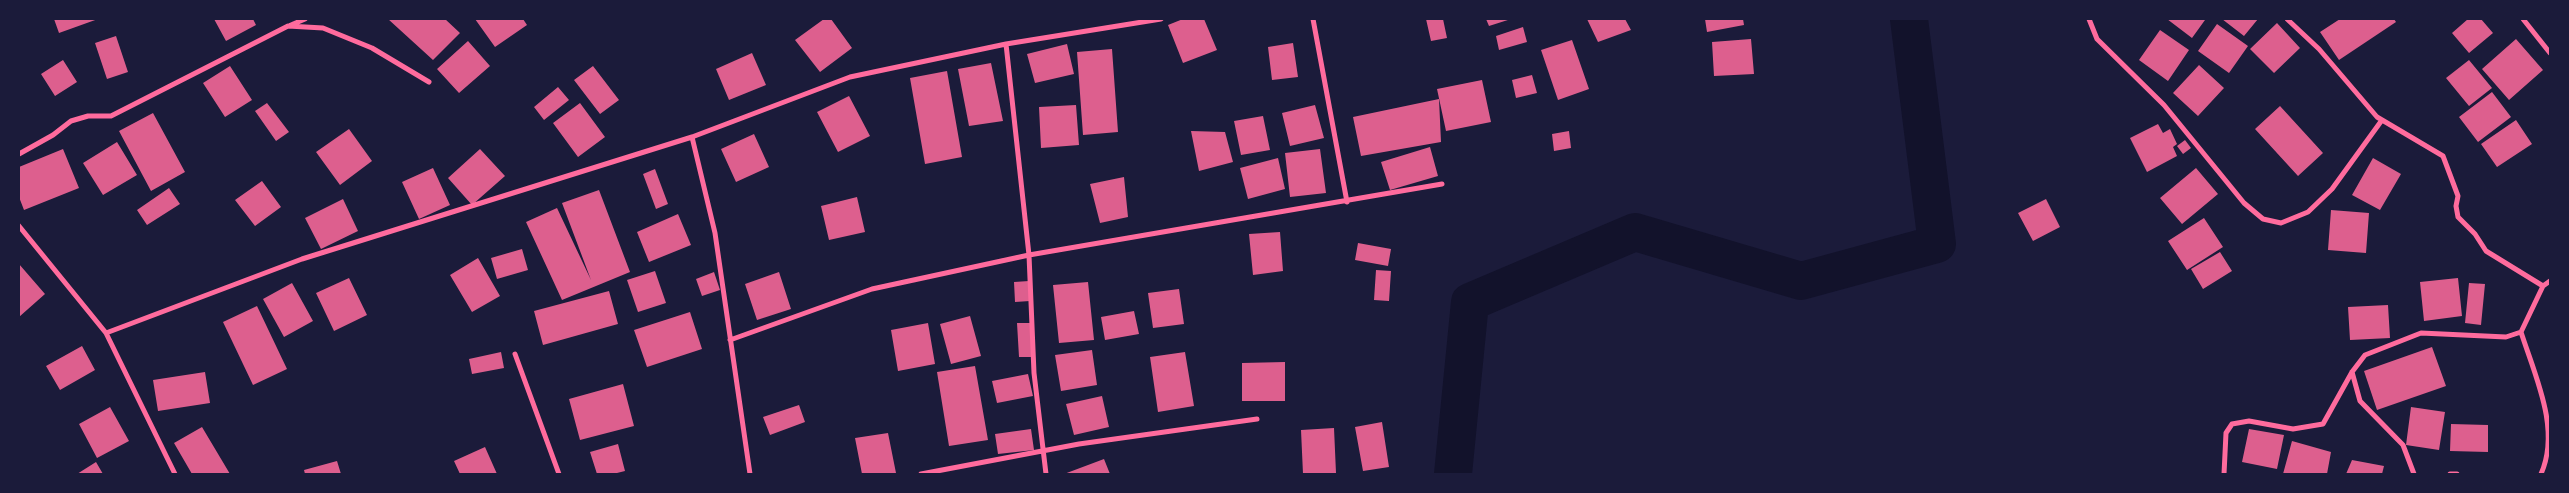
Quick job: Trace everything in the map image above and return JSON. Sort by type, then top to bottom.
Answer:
[{"type":"street","points":[[19,154],[53,135],[71,121],[88,116],[111,116],[305,19]]},
{"type":"street","points":[[106,333],[302,259],[692,137],[850,77],[1006,44],[1161,19]]},
{"type":"street","points":[[1312,19],[1347,202]]},
{"type":"street","points":[[2089,19],[2097,39],[2164,105],[2244,203],[2263,219],[2282,222],[2308,212],[2332,189],[2382,120]]},
{"type":"street","points":[[2287,19],[2318,49],[2382,120],[2443,156],[2458,196],[2456,206],[2458,217],[2474,234],[2486,251],[2543,286]]},
{"type":"street","points":[[2523,19],[2550,53]]},
{"type":"street","points":[[288,26],[323,28],[372,48],[429,82]]},
{"type":"street","points":[[1006,44],[1029,255],[1034,373],[1046,474]]},
{"type":"street","points":[[692,137],[715,233],[750,474]]},
{"type":"street","points":[[730,340],[872,289],[1029,255],[1347,202],[1442,184]]},
{"type":"street","points":[[19,226],[106,333],[175,474]]},
{"type":"street","points":[[2541,474],[2546,463],[2549,432],[2543,403],[2521,332],[2543,286],[2550,281]]},
{"type":"street","points":[[2224,474],[2226,433],[2232,424],[2249,421],[2293,429],[2323,424],[2352,372],[2365,355],[2420,333],[2506,337],[2521,332]]},
{"type":"street","points":[[515,354],[559,474]]},
{"type":"street","points":[[2352,372],[2360,401],[2404,446],[2414,474]]},
{"type":"street","points":[[921,474],[1043,450],[1257,419]]},
{"type":"street","points":[[2450,474],[2457,474]]},
{"type":"building","points":[[54,19],[98,19],[59,33]]},
{"type":"building","points":[[214,19],[253,19],[256,25],[226,41]]},
{"type":"building","points":[[388,19],[445,19],[460,33],[433,60]]},
{"type":"building","points":[[475,19],[523,19],[527,25],[495,47]]},
{"type":"building","points":[[824,19],[831,19],[852,48],[820,72],[795,40]]},
{"type":"building","points":[[1183,19],[1204,19],[1217,50],[1183,63],[1168,25]]},
{"type":"building","points":[[1426,19],[1443,19],[1447,38],[1431,41]]},
{"type":"building","points":[[1486,19],[1511,19],[1489,26]]},
{"type":"building","points":[[1587,19],[1625,19],[1631,30],[1598,42]]},
{"type":"building","points":[[1705,19],[1743,19],[1744,25],[1707,32]]},
{"type":"building","points":[[2167,19],[2203,19],[2205,20],[2192,38]]},
{"type":"building","points":[[2222,19],[2258,19],[2244,36]]},
{"type":"building","points":[[2340,19],[2394,19],[2396,22],[2339,60],[2320,32]]},
{"type":"building","points":[[2468,19],[2481,19],[2493,33],[2469,53],[2452,33]]},
{"type":"building","points":[[2277,23],[2300,48],[2274,73],[2250,49]]},
{"type":"building","points":[[2217,24],[2248,46],[2229,73],[2198,51]]},
{"type":"building","points":[[1523,27],[1527,42],[1499,50],[1496,36]]},
{"type":"building","points":[[2160,30],[2189,50],[2168,81],[2139,60]]},
{"type":"building","points":[[116,36],[128,72],[107,79],[95,43]]},
{"type":"building","points":[[1751,39],[1754,74],[1714,76],[1712,42]]},
{"type":"building","points":[[2516,39],[2543,70],[2509,100],[2482,69]]},
{"type":"building","points":[[1572,40],[1589,89],[1558,100],[1541,50]]},
{"type":"building","points":[[468,41],[490,66],[459,93],[437,69]]},
{"type":"building","points":[[1293,43],[1298,77],[1272,80],[1268,47]]},
{"type":"building","points":[[1067,44],[1074,74],[1035,83],[1027,54]]},
{"type":"building","points":[[1112,49],[1118,132],[1083,135],[1077,52]]},
{"type":"building","points":[[752,53],[766,85],[729,100],[716,69]]},
{"type":"building","points":[[63,60],[77,82],[55,96],[41,74]]},
{"type":"building","points":[[2469,60],[2492,88],[2469,106],[2446,78]]},
{"type":"building","points":[[991,63],[1003,121],[969,126],[958,69]]},
{"type":"building","points":[[2199,65],[2224,88],[2198,116],[2173,93]]},
{"type":"building","points":[[230,66],[252,100],[225,117],[203,83]]},
{"type":"building","points":[[593,66],[619,100],[600,114],[574,80]]},
{"type":"building","points":[[947,71],[962,157],[925,164],[910,78]]},
{"type":"building","points":[[1532,75],[1537,93],[1516,98],[1512,80]]},
{"type":"building","points":[[1482,80],[1491,122],[1446,131],[1437,89]]},
{"type":"building","points":[[558,87],[569,100],[544,120],[534,107]]},
{"type":"building","points":[[2492,92],[2511,117],[2478,142],[2459,117]]},
{"type":"building","points":[[849,96],[870,136],[838,152],[817,112]]},
{"type":"building","points":[[1439,99],[1441,142],[1361,156],[1353,117]]},
{"type":"building","points":[[267,103],[289,132],[276,141],[255,111]]},
{"type":"building","points":[[580,103],[605,137],[578,157],[553,123]]},
{"type":"building","points":[[1076,105],[1079,145],[1041,148],[1039,107]]},
{"type":"building","points":[[1315,105],[1324,138],[1290,146],[1282,113]]},
{"type":"building","points":[[2280,106],[2323,153],[2298,176],[2255,129]]},
{"type":"building","points":[[153,113],[185,172],[151,191],[119,131]]},
{"type":"building","points":[[1263,116],[1270,150],[1241,155],[1234,121]]},
{"type":"building","points":[[2516,120],[2532,144],[2497,167],[2481,144]]},
{"type":"building","points":[[2158,124],[2163,133],[2170,129],[2177,144],[2173,147],[2177,156],[2147,172],[2130,138]]},
{"type":"building","points":[[349,129],[372,161],[340,185],[316,152]]},
{"type":"building","points":[[1191,131],[1225,132],[1233,162],[1199,171]]},
{"type":"building","points":[[1569,131],[1571,148],[1554,151],[1552,134]]},
{"type":"building","points":[[754,134],[769,167],[736,182],[721,149]]},
{"type":"building","points":[[2185,140],[2191,148],[2183,154],[2177,146]]},
{"type":"building","points":[[117,142],[137,175],[103,195],[83,163]]},
{"type":"building","points":[[1430,147],[1438,176],[1390,190],[1381,162]]},
{"type":"building","points":[[63,149],[79,188],[24,210],[19,197],[19,167]]},
{"type":"building","points":[[480,149],[505,176],[472,205],[448,178]]},
{"type":"building","points":[[1320,149],[1326,193],[1290,197],[1285,153]]},
{"type":"building","points":[[1278,158],[1285,189],[1248,199],[1240,168]]},
{"type":"building","points":[[2373,158],[2401,174],[2380,210],[2352,195]]},
{"type":"building","points":[[433,168],[450,205],[419,219],[402,182]]},
{"type":"building","points":[[2196,168],[2218,194],[2182,224],[2160,198]]},
{"type":"building","points":[[655,169],[668,204],[656,209],[643,174]]},
{"type":"building","points":[[1124,177],[1128,217],[1100,223],[1090,184]]},
{"type":"building","points":[[262,181],[281,207],[255,226],[235,200]]},
{"type":"building","points":[[169,188],[180,204],[147,225],[137,210]]},
{"type":"building","points":[[599,190],[630,272],[562,300],[526,222],[557,208],[591,280],[562,203]]},
{"type":"building","points":[[857,197],[865,232],[829,240],[821,206]]},
{"type":"building","points":[[343,199],[358,231],[321,249],[305,218]]},
{"type":"building","points":[[2046,199],[2060,227],[2033,241],[2018,213]]},
{"type":"building","points":[[2331,210],[2369,213],[2366,253],[2328,250]]},
{"type":"building","points":[[678,214],[691,245],[649,262],[637,232]]},
{"type":"building","points":[[2204,218],[2223,247],[2187,270],[2168,241]]},
{"type":"building","points":[[1280,232],[1283,271],[1253,275],[1249,234]]},
{"type":"building","points":[[1358,243],[1391,249],[1388,266],[1355,260]]},
{"type":"building","points":[[522,249],[528,270],[497,279],[491,258]]},
{"type":"building","points":[[2220,252],[2232,271],[2203,289],[2191,269]]},
{"type":"building","points":[[478,258],[500,296],[472,312],[450,275]]},
{"type":"building","points":[[19,264],[45,294],[19,317]]},
{"type":"building","points":[[1376,270],[1391,271],[1389,301],[1374,300]]},
{"type":"building","points":[[655,271],[666,303],[638,312],[627,280]]},
{"type":"building","points":[[714,272],[720,290],[702,296],[696,279]]},
{"type":"building","points":[[779,272],[791,309],[757,320],[745,284]]},
{"type":"building","points":[[349,278],[367,315],[334,331],[316,293]]},
{"type":"building","points":[[2458,278],[2462,316],[2424,321],[2420,282]]},
{"type":"building","points":[[1029,281],[1030,301],[1015,302],[1014,282]]},
{"type":"building","points":[[1088,282],[1094,340],[1059,343],[1053,285]]},
{"type":"building","points":[[292,283],[313,321],[284,337],[263,299]]},
{"type":"building","points":[[2469,283],[2485,284],[2481,325],[2465,323]]},
{"type":"building","points":[[1179,289],[1184,324],[1153,328],[1148,293]]},
{"type":"building","points":[[609,291],[618,324],[543,345],[534,311]]},
{"type":"building","points":[[2388,305],[2390,338],[2350,340],[2348,307]]},
{"type":"building","points":[[257,306],[287,369],[253,385],[223,322]]},
{"type":"building","points":[[1134,311],[1139,334],[1105,340],[1101,317]]},
{"type":"building","points":[[690,312],[702,349],[647,367],[634,330]]},
{"type":"building","points":[[970,316],[981,356],[951,364],[940,324]]},
{"type":"building","points":[[928,323],[935,364],[898,371],[891,330]]},
{"type":"building","points":[[1017,323],[1030,323],[1032,357],[1019,357]]},
{"type":"building","points":[[82,346],[95,370],[60,390],[46,366]]},
{"type":"building","points":[[2432,347],[2446,386],[2377,410],[2364,371]]},
{"type":"building","points":[[1092,350],[1097,385],[1061,391],[1055,355]]},
{"type":"building","points":[[501,352],[504,368],[472,374],[469,359]]},
{"type":"building","points":[[1185,352],[1194,406],[1158,412],[1150,357]]},
{"type":"building","points":[[1285,362],[1285,401],[1242,401],[1242,363]]},
{"type":"building","points":[[975,366],[988,440],[949,446],[937,372]]},
{"type":"building","points":[[205,372],[210,403],[158,411],[153,380]]},
{"type":"building","points":[[1028,374],[1033,396],[997,403],[992,381]]},
{"type":"building","points":[[623,384],[634,426],[580,440],[569,399]]},
{"type":"building","points":[[1102,396],[1109,427],[1074,435],[1066,404]]},
{"type":"building","points":[[799,405],[805,422],[770,435],[763,417]]},
{"type":"building","points":[[110,407],[129,441],[97,458],[79,424]]},
{"type":"building","points":[[2411,407],[2445,412],[2439,450],[2406,445]]},
{"type":"building","points":[[1382,422],[1389,467],[1363,471],[1355,427]]},
{"type":"building","points":[[2451,424],[2488,425],[2488,452],[2450,451]]},
{"type":"building","points":[[202,427],[230,474],[192,474],[174,443]]},
{"type":"building","points":[[1334,428],[1336,473],[1303,474],[1301,430]]},
{"type":"building","points":[[1031,429],[1034,450],[998,454],[995,434]]},
{"type":"building","points":[[2249,429],[2284,435],[2277,469],[2242,462]]},
{"type":"building","points":[[888,433],[896,473],[862,474],[855,438]]},
{"type":"building","points":[[2292,441],[2331,452],[2327,474],[2283,474]]},
{"type":"building","points":[[618,444],[625,471],[613,474],[597,474],[590,452]]},
{"type":"building","points":[[485,447],[497,474],[460,474],[454,461]]},
{"type":"building","points":[[1104,459],[1110,474],[1064,474]]},
{"type":"building","points":[[2352,460],[2384,466],[2382,474],[2346,474]]},
{"type":"building","points":[[337,461],[341,474],[305,474],[304,470]]},
{"type":"building","points":[[96,462],[103,474],[77,474]]},
{"type":"waterway","points":[[1453,474],[1470,302],[1635,232],[1801,281],[1937,244],[1909,19]]}]
